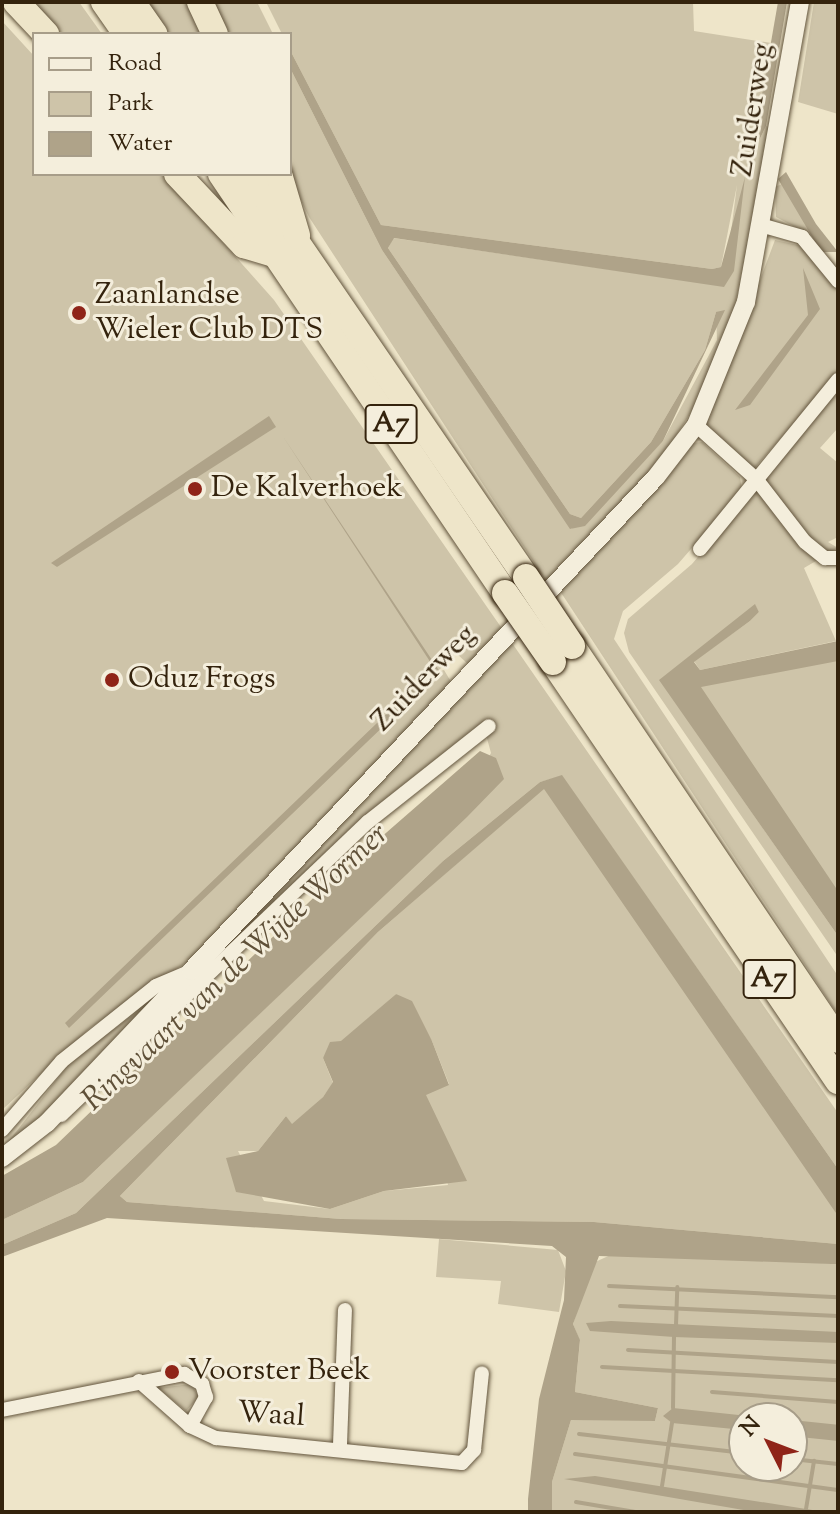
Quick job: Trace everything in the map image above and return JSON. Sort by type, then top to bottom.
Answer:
[{"type":"highway","points":[[16,2],[44,32]]},
{"type":"highway","points":[[104,2],[125,32]]},
{"type":"highway","points":[[132,2],[153,32]]},
{"type":"highway","points":[[200,2],[214,32]]},
{"type":"highway","points":[[179,176],[244,245],[287,249]]},
{"type":"highway","name":"A7","points":[[223,176],[287,249],[563,654],[838,1040]]},
{"type":"highway","name":"A7","points":[[251,176],[287,249]]},
{"type":"highway","name":"A7","points":[[280,176],[295,210],[287,249]]},
{"type":"highway","name":"A7","points":[[563,654],[838,1081]]},
{"type":"street","name":"Zuiderweg","points":[[47,1123],[656,477],[696,425],[731,348],[764,226],[800,2]]},
{"type":"street","points":[[764,226],[802,237],[838,281]]},
{"type":"street","points":[[700,549],[838,380]]},
{"type":"street","points":[[696,425],[757,480],[805,542],[825,558],[838,558]]},
{"type":"street","name":"Zuiderweg","points":[[2,1158],[47,1123],[76,1106],[368,822],[489,726]]},
{"type":"street","points":[[2,1130],[62,1061],[156,986],[191,971]]},
{"type":"street","points":[[340,1445],[345,1310]]},
{"type":"street","name":"Waal","points":[[139,1381],[190,1426],[223,1439],[340,1445],[462,1463],[474,1450],[482,1373]]},
{"type":"street","points":[[2,1410],[139,1381],[193,1376],[206,1397],[190,1426]]},
{"type":"green space","points":[[25,2],[79,2],[101,32],[52,32]]},
{"type":"green space","points":[[147,2],[192,2],[206,32],[166,32]]},
{"type":"green space","points":[[207,2],[257,2],[272,32],[221,32]]},
{"type":"green space","points":[[266,2],[693,2],[694,31],[771,43],[751,157],[766,126],[772,128],[732,321],[702,395],[658,464],[548,584],[309,217],[289,176],[292,176],[292,72],[382,250],[571,529],[663,441],[717,340],[716,312],[705,350],[651,442],[581,518],[570,514],[388,248],[393,238],[724,286],[737,185],[721,267],[712,269],[381,225],[292,54],[292,32],[281,32]]},
{"type":"green space","points":[[814,2],[838,2],[838,114],[798,102]]},
{"type":"green space","name":"De Kalverhoek","points":[[2,21],[32,54],[32,176],[164,176],[274,300],[503,630],[469,665],[456,653],[437,672],[444,670],[453,685],[206,949],[90,1028],[2,1110]]},
{"type":"green space","points":[[782,184],[810,227],[812,236],[776,217],[775,187]]},
{"type":"green space","points":[[775,240],[802,246],[838,291],[838,373],[752,471],[706,424]]},
{"type":"green space","points":[[838,391],[838,428],[820,448],[838,463],[838,537],[828,542],[838,548],[804,568],[836,641],[700,670],[694,661],[750,621],[759,612],[755,605],[660,680],[838,644],[838,933],[711,754],[838,936],[838,957],[629,652],[624,633],[628,619],[692,564]]},
{"type":"green space","points":[[702,442],[740,477],[742,490],[678,564],[623,611],[614,639],[838,976],[838,1015],[560,591],[692,443]]},
{"type":"green space","points":[[512,643],[838,1113],[838,1169],[562,776],[540,782],[443,861],[76,1213],[2,1245],[2,1220],[83,1182],[445,837],[491,753],[483,724],[93,1086]]},
{"type":"green space","points":[[544,788],[794,1144],[838,1216],[838,1244],[594,1222],[341,1219],[127,1202],[120,1196],[378,932]],"holes":[[[396,994],[432,1041],[449,1084],[425,1094],[448,1185],[384,1191],[330,1209],[264,1201],[238,1151],[258,1151],[286,1116],[292,1125],[323,1097],[333,1083],[323,1058]]]},
{"type":"green space","points":[[161,994],[54,1108],[2,1150],[71,1061]]},
{"type":"green space","points":[[439,1239],[558,1250],[566,1271],[559,1312],[498,1304],[501,1281],[436,1277]]},
{"type":"green space","points":[[617,1252],[838,1264],[838,1512],[552,1512],[552,1482],[571,1420],[594,1415],[655,1421],[658,1408],[575,1392],[580,1341],[573,1324],[593,1263]]},
{"type":"green space","points":[[191,1384],[199,1397],[186,1411],[158,1388]]},
{"type":"water","points":[[778,2],[787,2],[766,126],[751,157]]},
{"type":"water","points":[[292,54],[381,225],[712,269],[721,267],[745,177],[734,271],[724,287],[394,238],[388,248],[570,514],[581,518],[651,442],[705,350],[716,312],[725,310],[663,441],[585,526],[570,529],[382,250],[292,72]]},
{"type":"water","points":[[786,172],[816,224],[838,252],[821,252],[778,179]]},
{"type":"water","points":[[803,268],[820,309],[750,405],[735,410],[808,315]]},
{"type":"water","points":[[269,416],[276,427],[57,567],[51,563]]},
{"type":"water","points":[[282,435],[440,672],[69,1028],[65,1023],[429,673],[429,660]]},
{"type":"water","points":[[755,604],[759,612],[750,621],[694,662],[700,670],[838,641],[838,661],[701,687],[838,891],[838,936],[659,680]]},
{"type":"water","points":[[480,751],[496,758],[504,779],[467,817],[83,1182],[2,1220],[2,1176],[56,1145],[332,880]]},
{"type":"water","points":[[562,775],[838,1169],[838,1216],[544,789],[378,932],[120,1196],[127,1202],[341,1219],[594,1222],[838,1244],[838,1264],[599,1256],[573,1324],[580,1340],[575,1392],[658,1408],[655,1421],[571,1420],[552,1482],[552,1512],[528,1512],[528,1499],[539,1399],[564,1300],[566,1257],[552,1246],[107,1218],[2,1257],[2,1245],[76,1213],[443,861],[540,782]]},
{"type":"water","points":[[396,994],[412,1001],[449,1085],[426,1095],[467,1181],[384,1191],[330,1209],[236,1192],[226,1158],[258,1151],[286,1116],[292,1124],[323,1097],[333,1082],[323,1058],[330,1042],[341,1041]]},
{"type":"water","points":[[611,1321],[838,1332],[838,1343],[590,1331],[586,1323]]},
{"type":"water","points":[[673,1408],[728,1414],[728,1428],[672,1423],[663,1416]]},
{"type":"water","points":[[808,1422],[838,1425],[836,1441],[808,1438]]},
{"type":"water","points":[[595,1476],[825,1512],[755,1512],[564,1479]]},
{"type":"waterway","points":[[609,1286],[838,1297]]},
{"type":"waterway","points":[[676,1325],[677,1287]]},
{"type":"waterway","points":[[620,1306],[838,1316]]},
{"type":"waterway","points":[[673,1408],[674,1337]]},
{"type":"waterway","points":[[628,1350],[838,1362]]},
{"type":"waterway","points":[[602,1367],[838,1380]]},
{"type":"waterway","points":[[712,1392],[838,1402]]},
{"type":"waterway","points":[[662,1486],[672,1423]]},
{"type":"waterway","points":[[579,1434],[728,1451]]},
{"type":"waterway","points":[[575,1454],[838,1490]]},
{"type":"waterway","points":[[808,1461],[838,1464]]},
{"type":"waterway","points":[[806,1509],[814,1461]]},
{"type":"waterway","points":[[576,1502],[635,1512]]},
{"type":"place","name":"Zaanlandse Wieler Club DTS","points":[[79,313]]},
{"type":"place","name":"De Kalverhoek","points":[[195,489]]},
{"type":"place","name":"Oduz Frogs","points":[[112,680]]},
{"type":"place","name":"Voorster Beek","points":[[172,1372]]},
{"type":"water label","name":"Ringvaart van de Wijde Wormer","points":[[236,968]]}]
